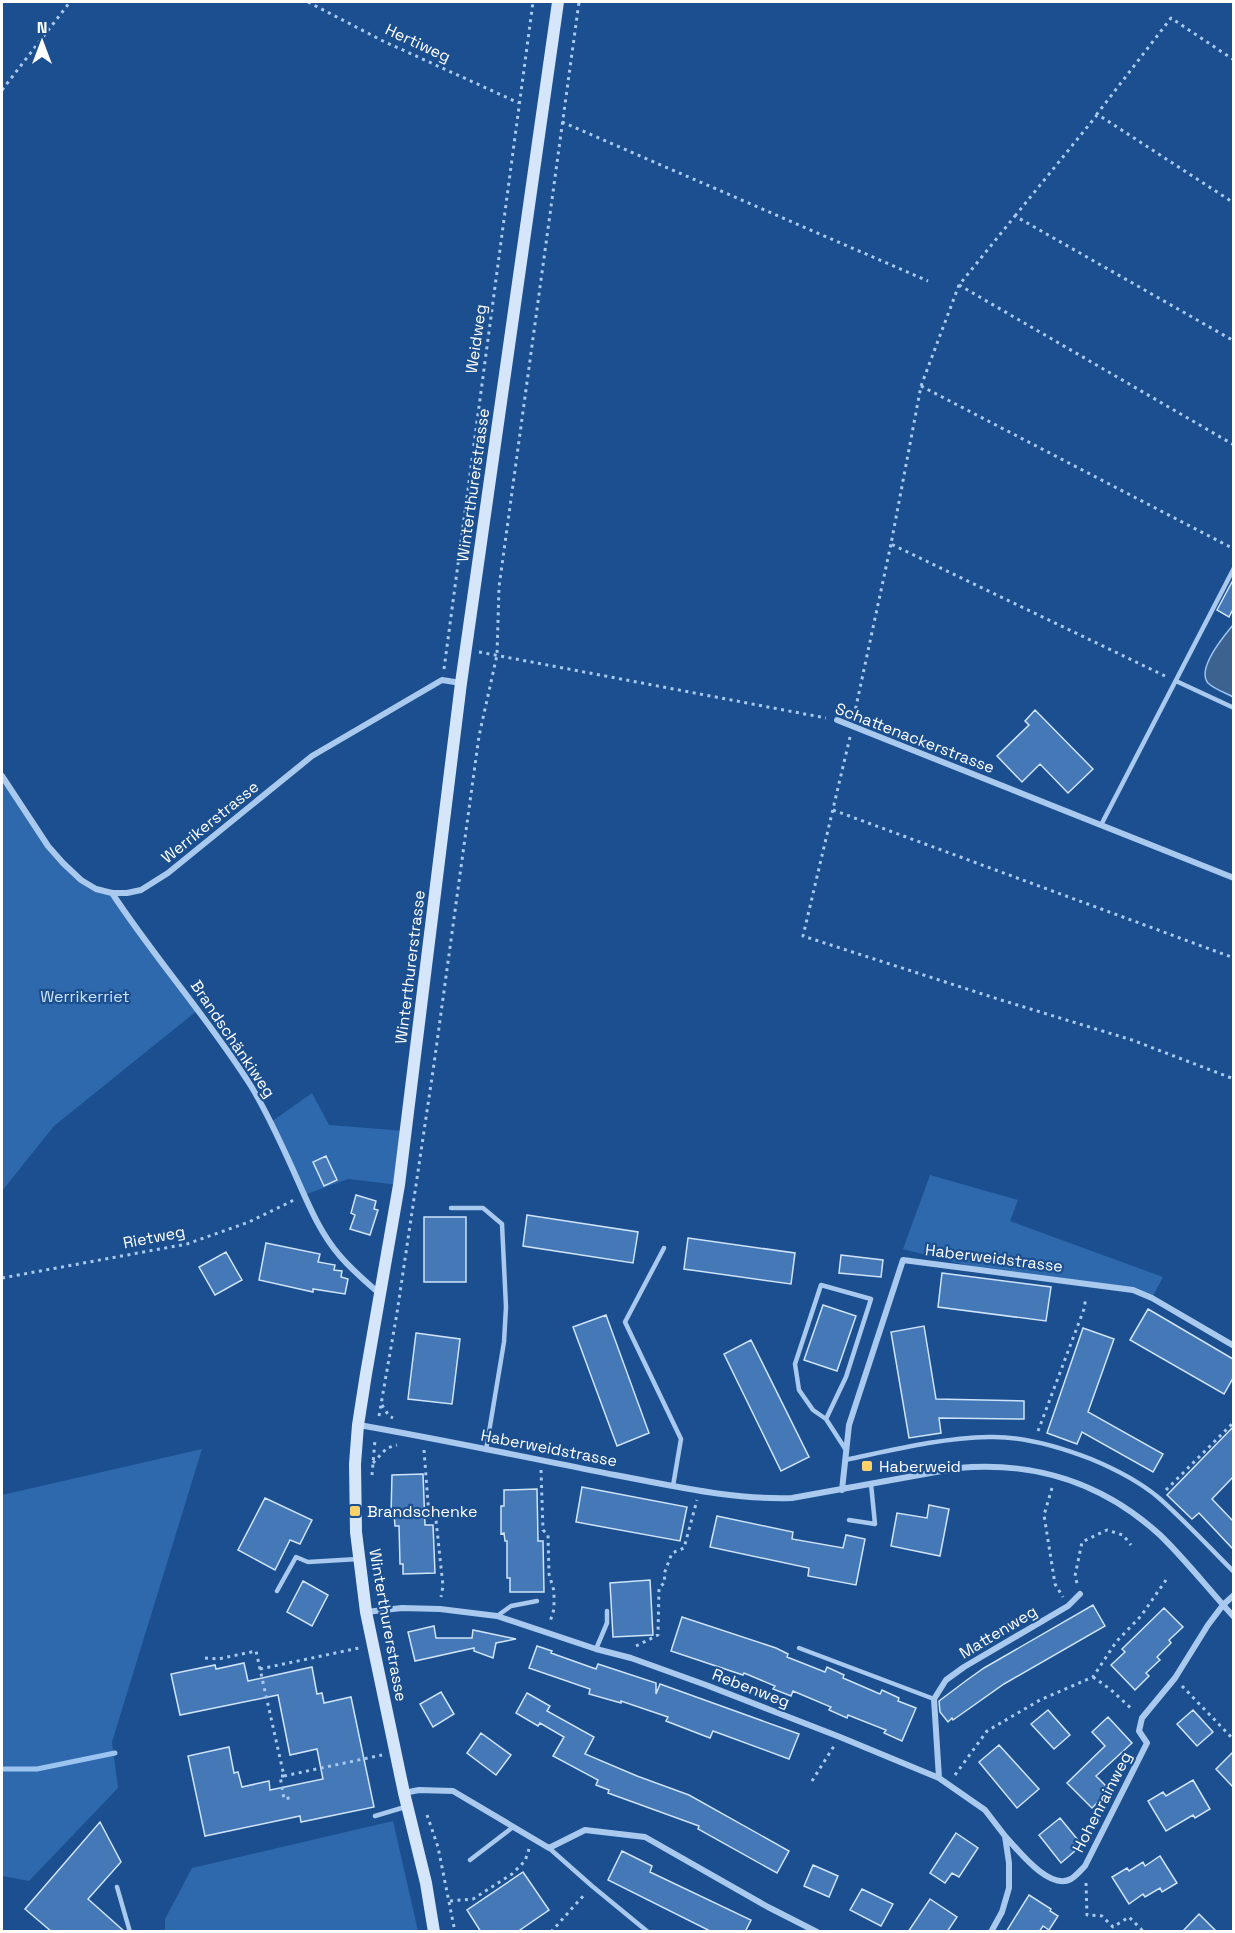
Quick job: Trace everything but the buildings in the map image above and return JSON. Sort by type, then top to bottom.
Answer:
[{"type":"main road","name":"Winterthurerstrasse","points":[[434,1932],[426,1884],[407,1807],[366,1612],[358,1559],[354,1486],[358,1425],[399,1185],[461,683],[558,2]]},
{"type":"street","points":[[442,680],[461,683]]},
{"type":"street","name":"Werrikerstrasse","points":[[2,776],[48,846],[81,880],[96,889],[112,893],[141,890],[155,882],[312,756],[442,680]]},
{"type":"street","name":"Schattenackerstrasse","points":[[837,720],[1233,878]]},
{"type":"street","name":"Brandschänkiweg","points":[[112,893],[239,1067],[271,1122],[321,1230],[340,1256],[380,1294]]},
{"type":"street","name":"Haberweidstrasse","points":[[842,1490],[849,1425],[903,1260],[1133,1290],[1152,1298],[1233,1346]]},
{"type":"street","name":"Haberweidstrasse","points":[[358,1425],[734,1497],[792,1498],[958,1468],[983,1466],[1012,1467],[1056,1476],[1088,1487],[1150,1528],[1161,1537],[1233,1617]]},
{"type":"street","name":"Mattenweg","points":[[934,1699],[946,1680],[1068,1606],[1080,1594]]},
{"type":"street","points":[[1142,1718],[1175,1678],[1208,1624],[1233,1595]]},
{"type":"street","name":"Rebenweg","points":[[366,1612],[402,1608],[440,1609],[497,1616],[596,1649],[631,1658],[840,1737],[939,1778],[985,1810],[1005,1836],[1009,1863],[1009,1888],[1002,1912],[991,1932]]},
{"type":"street","points":[[934,1699],[939,1778]]},
{"type":"street","name":"Hohenrainweg","points":[[1005,1836],[1037,1870],[1055,1881],[1070,1880],[1085,1866],[1147,1743],[1139,1731],[1142,1718]]},
{"type":"street","points":[[404,1793],[419,1790],[453,1791],[549,1848],[585,1830],[645,1837],[768,1907],[817,1932]]},
{"type":"lane","points":[[1101,825],[1233,568]]},
{"type":"lane","points":[[1176,681],[1233,708]]},
{"type":"lane","points":[[451,1208],[483,1208],[502,1224],[506,1307],[504,1342],[486,1450]]},
{"type":"lane","points":[[664,1248],[625,1322],[681,1438],[673,1486]]},
{"type":"lane","points":[[826,1419],[846,1377],[871,1299],[821,1285],[795,1364],[799,1390],[813,1410],[826,1419],[846,1450]]},
{"type":"lane","points":[[845,1460],[937,1441],[991,1437],[1034,1442],[1065,1449],[1118,1470],[1158,1497],[1233,1572]]},
{"type":"lane","points":[[849,1520],[875,1524],[871,1484]]},
{"type":"lane","points":[[277,1591],[296,1557],[308,1562],[358,1559]]},
{"type":"lane","points":[[497,1616],[511,1606],[537,1601]]},
{"type":"lane","points":[[596,1649],[607,1623],[607,1611]]},
{"type":"lane","points":[[799,1648],[934,1699]]},
{"type":"lane","points":[[375,1816],[407,1807]]},
{"type":"lane","points":[[470,1860],[513,1827]]},
{"type":"lane","points":[[549,1848],[648,1932]]},
{"type":"lane","points":[[117,1887],[130,1932]]},
{"type":"path","points":[[2,90],[70,2]]},
{"type":"path","name":"Hertiweg","points":[[308,2],[383,41],[519,103]]},
{"type":"path","name":"Weidweg","points":[[442,680],[533,2]]},
{"type":"path","points":[[381,1404],[398,1313],[479,736],[497,655],[499,587],[579,2]]},
{"type":"path","points":[[1233,60],[1171,18],[959,285],[921,386],[891,544],[852,726],[803,936],[1132,1040],[1233,1079]]},
{"type":"path","points":[[1097,114],[1233,203]]},
{"type":"path","points":[[562,122],[928,281]]},
{"type":"path","points":[[1015,216],[1233,341]]},
{"type":"path","points":[[959,285],[1233,445]]},
{"type":"path","points":[[921,386],[1233,549]]},
{"type":"path","points":[[891,544],[1176,681]]},
{"type":"path","name":"Schattenackerstrasse","points":[[467,650],[837,720]]},
{"type":"path","points":[[833,810],[1233,958]]},
{"type":"path","name":"Rietweg","points":[[2,1278],[187,1244],[249,1222],[304,1195]]},
{"type":"path","points":[[1034,1442],[1084,1309],[1088,1284]]},
{"type":"path","points":[[1158,1497],[1233,1422]]},
{"type":"path","points":[[397,1445],[399,1432]]},
{"type":"path","points":[[372,1475],[372,1465],[387,1448],[397,1445],[407,1447]]},
{"type":"path","points":[[416,1449],[426,1450],[429,1516],[436,1520],[443,1586],[440,1609]]},
{"type":"path","points":[[541,1461],[543,1530],[548,1535],[549,1574],[554,1591],[554,1609],[547,1633]]},
{"type":"path","points":[[1056,1476],[1044,1515],[1055,1584],[1068,1606]]},
{"type":"path","points":[[631,1658],[633,1648],[658,1635],[659,1588],[665,1582],[664,1574],[672,1553],[684,1548],[699,1491]]},
{"type":"path","points":[[1080,1594],[1075,1576],[1082,1542],[1107,1530],[1123,1535],[1131,1545]]},
{"type":"path","points":[[948,1785],[987,1731],[1040,1700],[1093,1677],[1116,1642],[1141,1616],[1166,1580]]},
{"type":"path","points":[[260,1669],[373,1645]]},
{"type":"path","points":[[205,1658],[218,1659],[256,1651],[284,1776]]},
{"type":"path","points":[[1093,1677],[1142,1718]]},
{"type":"path","points":[[1175,1678],[1233,1740]]},
{"type":"path","points":[[812,1781],[840,1737]]},
{"type":"path","points":[[293,1797],[284,1799],[280,1776],[395,1752]]},
{"type":"path","points":[[419,1790],[438,1847],[450,1901],[454,1932]]},
{"type":"path","points":[[450,1901],[473,1899],[512,1874],[525,1861]]},
{"type":"path","points":[[1085,1866],[1087,1915],[1102,1916],[1113,1927],[1130,1917],[1144,1932]]},
{"type":"path","points":[[551,1932],[592,1886]]},
{"type":"green space","name":"Werrikerriet","points":[[2,776],[48,846],[81,880],[112,893],[198,1010],[54,1126],[2,1191]]},
{"type":"green space","points":[[312,1093],[329,1125],[405,1131],[399,1185],[348,1179],[304,1195],[271,1122]]},
{"type":"green space","points":[[930,1175],[1018,1200],[1010,1221],[1163,1277],[1152,1298],[1133,1290],[993,1272],[903,1249]]},
{"type":"green space","points":[[202,1449],[112,1742],[118,1788],[29,1881],[2,1876],[2,1495]]},
{"type":"green space","points":[[393,1821],[418,1931],[165,1931],[165,1919],[192,1868]]},
{"type":"shaded area","points":[[1233,625],[1233,697],[1208,683],[1205,677],[1208,661]]},
{"type":"waterway","points":[[2,1769],[37,1769],[115,1753]]},
{"type":"place","name":"Haberweid","points":[[867,1466]]},
{"type":"place","name":"Brandschenke","points":[[355,1511]]}]
